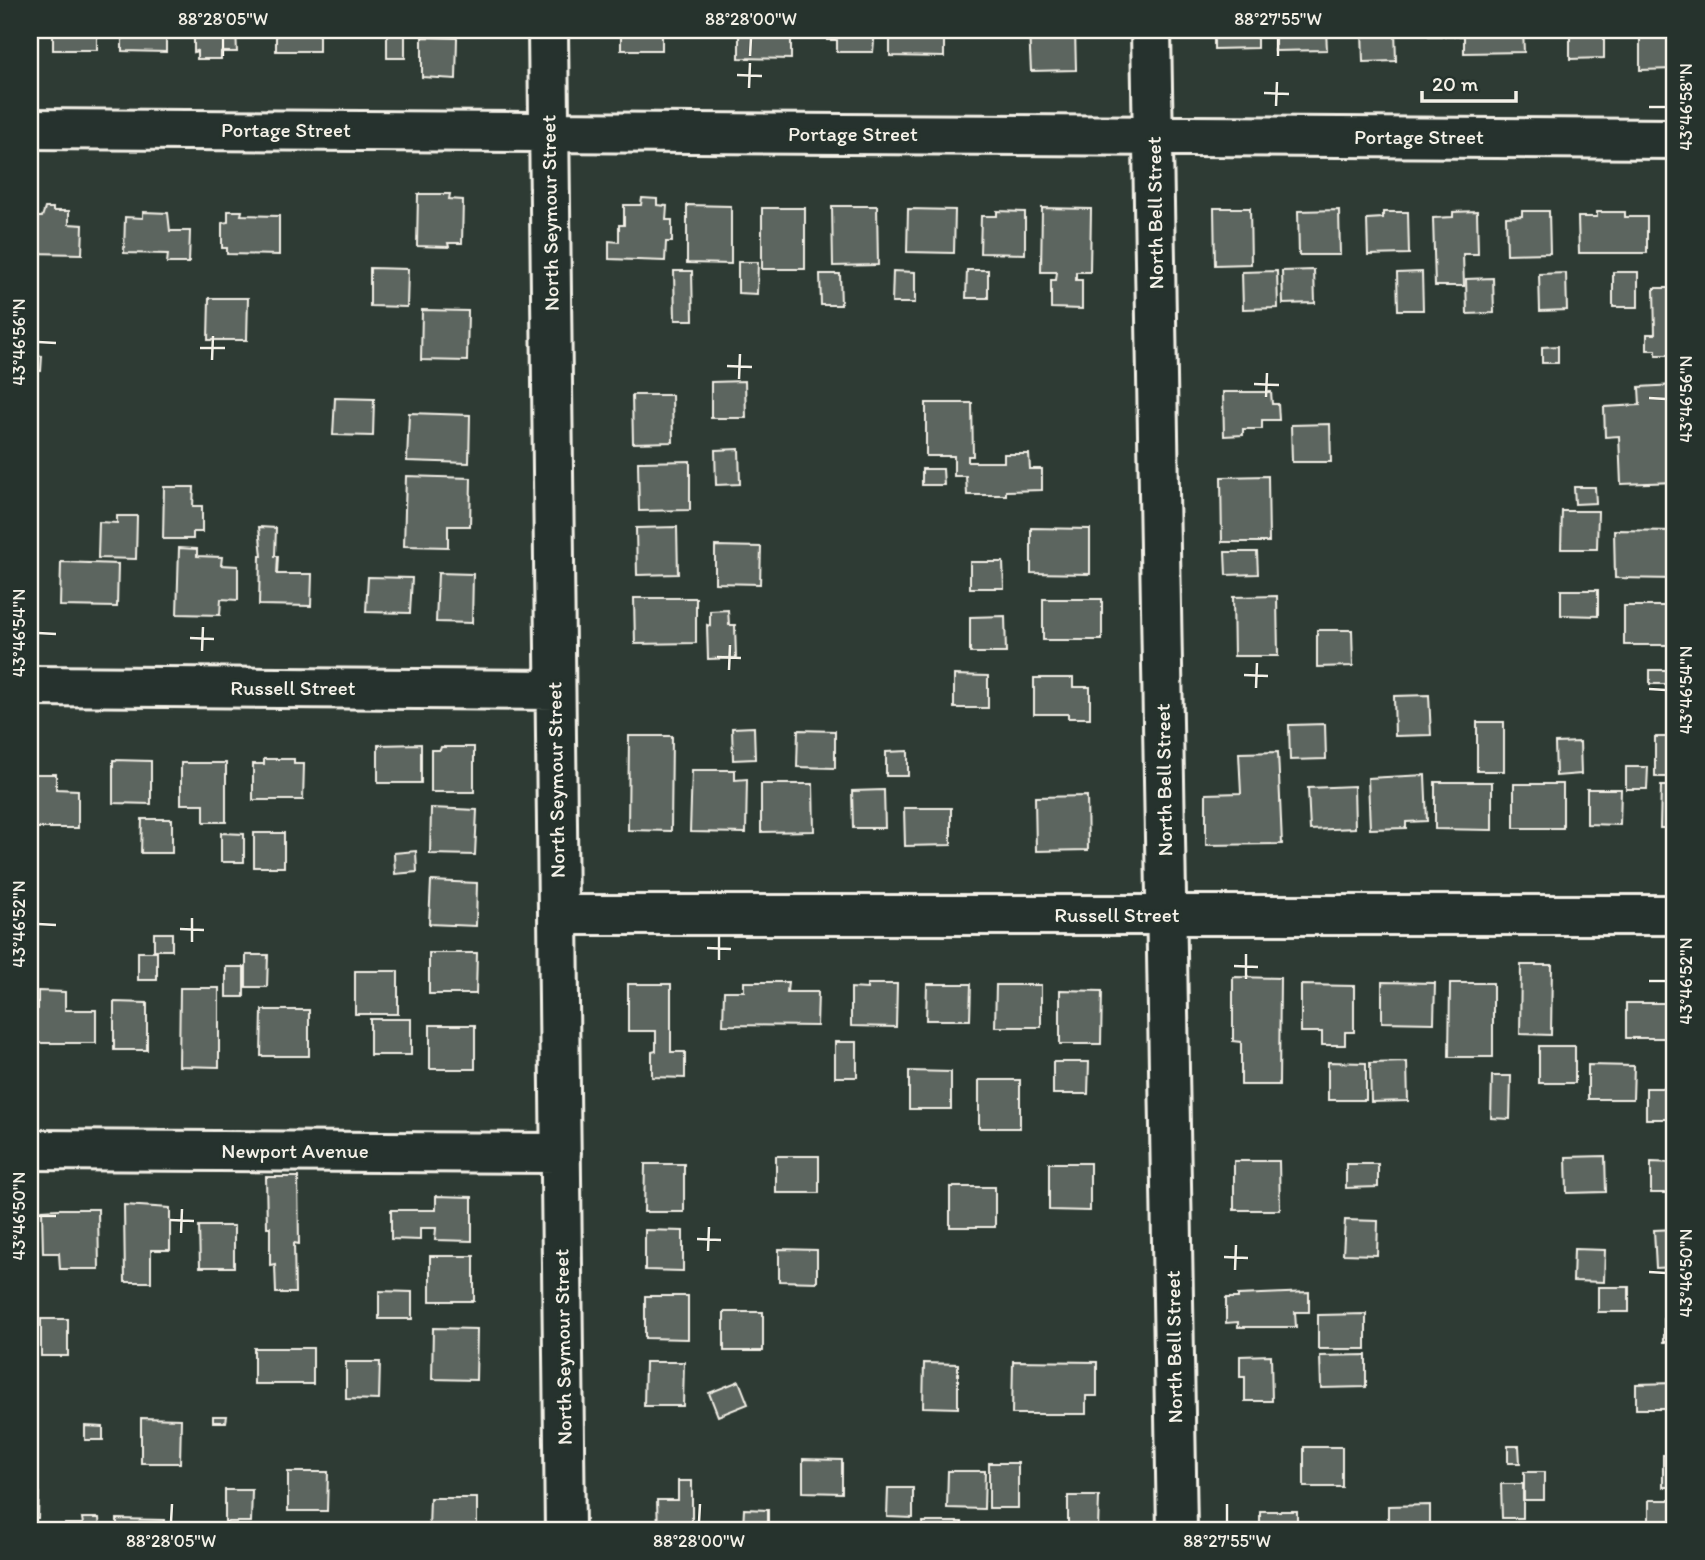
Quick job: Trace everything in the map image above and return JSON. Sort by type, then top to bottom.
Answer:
[{"type":"street","name":"North Seymour Street","points":[[548,30],[565,1530]]},
{"type":"street","name":"North Bell Street","points":[[1152,30],[1177,1530]]},
{"type":"street","name":"Portage Street","points":[[30,129],[1675,139]]},
{"type":"street","name":"Russell Street","points":[[30,686],[555,690]]},
{"type":"street","name":"Russell Street","points":[[558,915],[1675,915]]},
{"type":"street","name":"Newport Avenue","points":[[30,1150],[561,1153]]},
{"type":"building","points":[[53,30],[97,30],[97,50],[53,50]]},
{"type":"building","points":[[122,30],[166,30],[166,52],[122,51]]},
{"type":"building","points":[[194,30],[236,30],[237,52],[221,52],[221,59],[197,59],[197,51],[194,52]]},
{"type":"building","points":[[276,30],[319,30],[319,51],[276,51]]},
{"type":"building","points":[[387,30],[405,30],[405,58],[387,58]]},
{"type":"building","points":[[621,30],[662,30],[662,50],[621,50]]},
{"type":"building","points":[[739,30],[806,30],[806,37],[791,37],[791,59],[739,58]]},
{"type":"building","points":[[827,30],[875,30],[873,52],[837,52],[837,40],[827,40]]},
{"type":"building","points":[[890,30],[944,30],[944,57],[890,56]]},
{"type":"building","points":[[989,30],[1017,30],[1017,36],[989,36]]},
{"type":"building","points":[[1029,30],[1075,30],[1076,70],[1031,71]]},
{"type":"building","points":[[1214,30],[1257,30],[1257,48],[1214,49]]},
{"type":"building","points":[[1275,30],[1326,30],[1327,50],[1275,51]]},
{"type":"building","points":[[1362,30],[1395,30],[1396,61],[1363,62]]},
{"type":"building","points":[[1429,30],[1523,30],[1524,52],[1464,53],[1464,36],[1429,36]]},
{"type":"building","points":[[1570,30],[1604,30],[1604,58],[1570,59]]},
{"type":"building","points":[[1640,30],[1675,30],[1675,69],[1640,70]]},
{"type":"building","points":[[422,37],[457,38],[456,79],[422,77]]},
{"type":"building","points":[[418,194],[450,194],[449,199],[463,200],[462,243],[448,243],[449,247],[417,246]]},
{"type":"building","points":[[642,198],[657,199],[657,205],[667,206],[666,220],[672,220],[672,242],[666,242],[665,261],[609,259],[609,241],[619,242],[619,225],[624,225],[624,205],[641,205]]},
{"type":"building","points":[[687,205],[731,206],[731,264],[687,263]]},
{"type":"building","points":[[832,206],[877,206],[878,265],[833,266]]},
{"type":"building","points":[[45,208],[69,211],[69,224],[83,225],[82,254],[30,253],[30,217],[42,217]]},
{"type":"building","points":[[762,208],[805,208],[805,269],[762,269]]},
{"type":"building","points":[[1042,208],[1091,209],[1090,272],[1076,272],[1076,280],[1082,280],[1082,309],[1051,308],[1051,280],[1056,280],[1057,272],[1041,272]]},
{"type":"building","points":[[1214,208],[1250,208],[1251,264],[1215,265]]},
{"type":"building","points":[[908,209],[955,210],[954,253],[907,252]]},
{"type":"building","points":[[1339,210],[1340,255],[1299,255],[1298,211]]},
{"type":"building","points":[[228,211],[242,211],[241,215],[279,216],[279,255],[227,254],[227,248],[222,248],[222,223],[228,222]]},
{"type":"building","points":[[997,211],[1025,212],[1025,254],[980,253],[981,216],[997,216]]},
{"type":"building","points":[[1477,211],[1478,254],[1463,254],[1464,286],[1435,286],[1433,218],[1453,217],[1453,212]]},
{"type":"building","points":[[1522,211],[1549,211],[1550,253],[1507,254],[1506,217],[1522,216]]},
{"type":"building","points":[[143,212],[168,213],[170,231],[190,231],[189,263],[167,263],[168,254],[124,253],[125,217],[143,218]]},
{"type":"building","points":[[1383,212],[1408,212],[1409,254],[1368,255],[1367,219],[1383,218]]},
{"type":"building","points":[[1597,212],[1625,212],[1625,217],[1647,217],[1647,253],[1579,253],[1578,217],[1597,217]]},
{"type":"building","points":[[738,262],[758,262],[757,294],[738,293]]},
{"type":"building","points":[[370,268],[408,269],[407,307],[370,306]]},
{"type":"building","points":[[967,270],[988,270],[988,298],[966,298]]},
{"type":"building","points":[[1314,270],[1315,303],[1283,304],[1282,271]]},
{"type":"building","points":[[674,271],[692,271],[693,320],[675,320]]},
{"type":"building","points":[[893,271],[915,272],[915,303],[892,303]]},
{"type":"building","points":[[1277,271],[1278,308],[1243,309],[1242,272]]},
{"type":"building","points":[[1422,272],[1423,310],[1398,310],[1397,273]]},
{"type":"building","points":[[1613,272],[1638,272],[1638,307],[1613,307]]},
{"type":"building","points":[[1566,273],[1567,310],[1540,311],[1539,274]]},
{"type":"building","points":[[820,274],[840,274],[841,305],[821,305]]},
{"type":"building","points":[[1493,278],[1494,313],[1467,314],[1466,279]]},
{"type":"building","points":[[1654,288],[1671,288],[1671,301],[1675,301],[1675,355],[1656,355],[1656,350],[1647,350],[1647,334],[1655,334]]},
{"type":"building","points":[[209,298],[248,298],[247,340],[208,340]]},
{"type":"building","points":[[422,310],[468,311],[467,361],[421,360]]},
{"type":"building","points":[[1558,346],[1558,363],[1542,363],[1542,347]]},
{"type":"building","points":[[32,355],[42,356],[41,371],[31,371]]},
{"type":"building","points":[[745,381],[746,418],[711,418],[711,382]]},
{"type":"building","points":[[1675,385],[1675,482],[1621,484],[1619,436],[1605,437],[1604,407],[1640,405],[1639,387]]},
{"type":"building","points":[[1223,392],[1271,392],[1272,404],[1278,404],[1279,420],[1262,420],[1262,429],[1243,429],[1243,435],[1224,436]]},
{"type":"building","points":[[632,395],[672,395],[673,442],[633,443]]},
{"type":"building","points":[[335,398],[374,399],[373,436],[333,435]]},
{"type":"building","points":[[926,403],[972,403],[973,456],[968,456],[968,462],[1004,462],[1004,454],[1029,454],[1030,469],[1042,469],[1042,490],[1006,491],[1006,495],[967,495],[966,476],[954,476],[954,456],[926,456]]},
{"type":"building","points":[[409,413],[470,415],[469,463],[407,461]]},
{"type":"building","points":[[1330,424],[1331,462],[1292,462],[1291,425]]},
{"type":"building","points":[[739,449],[740,484],[716,485],[715,450]]},
{"type":"building","points":[[690,461],[690,510],[639,511],[638,462]]},
{"type":"building","points":[[922,469],[943,469],[944,485],[922,485]]},
{"type":"building","points":[[406,476],[471,478],[470,526],[448,526],[448,547],[404,546]]},
{"type":"building","points":[[1268,476],[1269,542],[1222,542],[1221,477]]},
{"type":"building","points":[[164,487],[194,487],[193,506],[202,506],[202,532],[193,532],[193,539],[163,539]]},
{"type":"building","points":[[1574,487],[1595,487],[1596,503],[1575,504]]},
{"type":"building","points":[[1562,511],[1598,511],[1597,549],[1561,549]]},
{"type":"building","points":[[117,516],[137,516],[136,559],[98,558],[99,522],[117,523]]},
{"type":"building","points":[[259,527],[276,528],[277,574],[312,574],[311,606],[259,605],[262,556]]},
{"type":"building","points":[[677,527],[678,574],[637,575],[636,528]]},
{"type":"building","points":[[1031,528],[1090,529],[1090,574],[1031,573]]},
{"type":"building","points":[[1614,530],[1675,531],[1675,579],[1615,578]]},
{"type":"building","points":[[715,546],[761,547],[760,584],[715,583]]},
{"type":"building","points":[[179,548],[197,549],[197,556],[222,557],[221,565],[238,566],[238,600],[221,599],[220,615],[177,614]]},
{"type":"building","points":[[1225,552],[1257,552],[1258,574],[1226,575]]},
{"type":"building","points":[[61,562],[118,564],[117,607],[60,606]]},
{"type":"building","points":[[970,562],[1003,562],[1004,588],[970,588]]},
{"type":"building","points":[[438,573],[473,574],[472,623],[436,622]]},
{"type":"building","points":[[368,577],[412,578],[410,613],[366,612]]},
{"type":"building","points":[[1561,590],[1598,590],[1598,616],[1561,615]]},
{"type":"building","points":[[1277,596],[1278,656],[1234,656],[1233,597]]},
{"type":"building","points":[[634,598],[696,598],[696,643],[635,644]]},
{"type":"building","points":[[1043,599],[1102,599],[1102,640],[1043,640]]},
{"type":"building","points":[[1624,606],[1671,606],[1671,617],[1675,617],[1675,645],[1624,645]]},
{"type":"building","points":[[728,610],[729,625],[735,625],[736,658],[708,659],[707,625],[710,626],[710,611]]},
{"type":"building","points":[[1005,616],[1006,653],[970,653],[970,617]]},
{"type":"building","points":[[1317,630],[1352,630],[1353,666],[1317,667]]},
{"type":"building","points":[[1650,670],[1673,670],[1673,684],[1650,684]]},
{"type":"building","points":[[954,675],[988,676],[988,708],[954,708]]},
{"type":"building","points":[[1034,678],[1073,678],[1073,687],[1090,687],[1090,718],[1068,718],[1068,714],[1034,714]]},
{"type":"building","points":[[1429,695],[1431,735],[1395,736],[1394,696]]},
{"type":"building","points":[[1477,722],[1504,722],[1504,771],[1477,771]]},
{"type":"building","points":[[1325,724],[1326,759],[1290,760],[1289,725]]},
{"type":"building","points":[[754,727],[755,759],[733,760],[732,728]]},
{"type":"building","points":[[798,730],[835,731],[835,768],[797,767]]},
{"type":"building","points":[[629,736],[672,736],[671,831],[628,830]]},
{"type":"building","points":[[1655,737],[1675,737],[1675,777],[1655,777]]},
{"type":"building","points":[[1580,742],[1581,774],[1556,776],[1555,743]]},
{"type":"building","points":[[421,744],[421,783],[378,783],[378,745]]},
{"type":"building","points":[[441,747],[474,747],[474,792],[431,792],[431,750],[440,750]]},
{"type":"building","points":[[908,751],[908,776],[886,776],[886,752]]},
{"type":"building","points":[[1278,752],[1282,844],[1206,845],[1206,794],[1241,793],[1239,753]]},
{"type":"building","points":[[264,759],[294,759],[294,764],[304,764],[303,800],[253,800],[253,764],[264,764]]},
{"type":"building","points":[[113,760],[151,761],[151,804],[113,803]]},
{"type":"building","points":[[181,763],[226,763],[226,822],[204,822],[204,804],[181,804]]},
{"type":"building","points":[[1626,767],[1648,767],[1647,789],[1626,789]]},
{"type":"building","points":[[692,770],[735,770],[735,780],[747,779],[746,833],[690,832]]},
{"type":"building","points":[[30,774],[56,774],[56,789],[78,790],[78,828],[30,828]]},
{"type":"building","points":[[1425,775],[1427,821],[1406,822],[1406,828],[1370,829],[1368,778]]},
{"type":"building","points":[[1435,782],[1492,782],[1492,830],[1435,829]]},
{"type":"building","points":[[761,784],[813,784],[814,831],[761,832]]},
{"type":"building","points":[[1514,784],[1563,784],[1563,828],[1514,828]]},
{"type":"building","points":[[1354,786],[1355,828],[1310,830],[1308,788]]},
{"type":"building","points":[[1661,786],[1675,786],[1675,828],[1660,828]]},
{"type":"building","points":[[1587,789],[1621,789],[1620,825],[1587,824]]},
{"type":"building","points":[[884,790],[885,828],[853,828],[852,791]]},
{"type":"building","points":[[1087,796],[1088,850],[1036,851],[1035,797]]},
{"type":"building","points":[[431,808],[477,810],[475,855],[430,854]]},
{"type":"building","points":[[904,808],[951,808],[951,845],[905,846]]},
{"type":"building","points":[[142,819],[172,819],[172,853],[141,853]]},
{"type":"building","points":[[221,833],[244,834],[244,862],[221,862]]},
{"type":"building","points":[[254,833],[284,833],[284,867],[254,867]]},
{"type":"building","points":[[416,851],[417,872],[395,874],[394,853]]},
{"type":"building","points":[[431,881],[477,883],[476,926],[429,924]]},
{"type":"building","points":[[154,933],[172,933],[172,950],[154,950]]},
{"type":"building","points":[[138,952],[157,952],[157,980],[138,980]]},
{"type":"building","points":[[429,953],[477,953],[476,994],[429,994]]},
{"type":"building","points":[[246,955],[268,955],[267,987],[246,987]]},
{"type":"building","points":[[1521,965],[1552,965],[1551,1035],[1520,1034]]},
{"type":"building","points":[[226,967],[244,967],[244,997],[226,997]]},
{"type":"building","points":[[355,971],[398,971],[398,1014],[355,1014]]},
{"type":"building","points":[[1233,977],[1280,978],[1279,1085],[1241,1085],[1241,1042],[1233,1041]]},
{"type":"building","points":[[744,982],[788,982],[787,992],[818,992],[817,1026],[723,1025],[724,991],[744,991]]},
{"type":"building","points":[[1382,982],[1435,983],[1434,1023],[1382,1022]]},
{"type":"building","points":[[1450,983],[1493,983],[1493,1057],[1449,1057]]},
{"type":"building","points":[[628,984],[671,984],[671,1052],[685,1052],[685,1078],[652,1077],[652,1052],[656,1051],[656,1031],[628,1031]]},
{"type":"building","points":[[867,984],[897,984],[896,1027],[851,1026],[851,988],[867,989]]},
{"type":"building","points":[[927,984],[971,984],[970,1020],[926,1020]]},
{"type":"building","points":[[996,985],[1041,985],[1041,1027],[995,1027]]},
{"type":"building","points":[[1301,985],[1354,986],[1354,1032],[1345,1032],[1345,1045],[1322,1045],[1322,1032],[1301,1032]]},
{"type":"building","points":[[180,988],[219,988],[219,1067],[179,1066]]},
{"type":"building","points":[[1060,990],[1102,991],[1101,1044],[1060,1044]]},
{"type":"building","points":[[38,991],[65,992],[65,1010],[96,1010],[96,1043],[30,1043],[30,1009],[38,1009]]},
{"type":"building","points":[[114,1002],[147,1003],[147,1050],[114,1050]]},
{"type":"building","points":[[1626,1003],[1675,1003],[1675,1038],[1626,1038]]},
{"type":"building","points":[[262,1010],[309,1010],[309,1056],[261,1056]]},
{"type":"building","points":[[370,1019],[411,1019],[411,1055],[370,1055]]},
{"type":"building","points":[[430,1025],[475,1025],[475,1069],[430,1069]]},
{"type":"building","points":[[835,1042],[857,1042],[857,1077],[835,1077]]},
{"type":"building","points":[[1539,1046],[1575,1046],[1575,1083],[1539,1083]]},
{"type":"building","points":[[1053,1062],[1089,1062],[1088,1094],[1053,1094]]},
{"type":"building","points":[[1328,1062],[1366,1063],[1366,1100],[1328,1100]]},
{"type":"building","points":[[1407,1062],[1408,1101],[1371,1102],[1370,1063]]},
{"type":"building","points":[[1588,1065],[1634,1066],[1633,1099],[1588,1099]]},
{"type":"building","points":[[909,1071],[951,1072],[951,1109],[909,1109]]},
{"type":"building","points":[[1492,1076],[1511,1076],[1510,1119],[1491,1118]]},
{"type":"building","points":[[979,1080],[1020,1080],[1020,1128],[979,1128]]},
{"type":"building","points":[[1646,1088],[1675,1088],[1675,1119],[1646,1119]]},
{"type":"building","points":[[776,1156],[819,1156],[819,1193],[776,1193]]},
{"type":"building","points":[[1605,1156],[1606,1192],[1567,1193],[1566,1157]]},
{"type":"building","points":[[1234,1161],[1279,1161],[1280,1210],[1234,1210]]},
{"type":"building","points":[[1651,1162],[1675,1163],[1675,1193],[1651,1193]]},
{"type":"building","points":[[1049,1163],[1090,1163],[1090,1211],[1049,1210]]},
{"type":"building","points":[[645,1164],[684,1164],[684,1212],[644,1212]]},
{"type":"building","points":[[1346,1164],[1378,1164],[1378,1187],[1346,1188]]},
{"type":"building","points":[[266,1177],[298,1177],[299,1244],[294,1243],[295,1293],[276,1293],[275,1264],[270,1265]]},
{"type":"building","points":[[950,1187],[995,1187],[995,1227],[950,1227]]},
{"type":"building","points":[[436,1196],[472,1197],[472,1241],[435,1240],[436,1228],[420,1228],[420,1240],[391,1239],[391,1210],[436,1210]]},
{"type":"building","points":[[124,1205],[170,1208],[170,1250],[151,1250],[151,1282],[125,1282]]},
{"type":"building","points":[[98,1209],[99,1269],[60,1269],[59,1253],[43,1253],[42,1210]]},
{"type":"building","points":[[1345,1220],[1378,1221],[1377,1255],[1343,1254]]},
{"type":"building","points":[[199,1226],[234,1226],[234,1267],[200,1267]]},
{"type":"building","points":[[1675,1229],[1675,1267],[1656,1268],[1654,1230]]},
{"type":"building","points":[[645,1230],[683,1231],[683,1271],[645,1270]]},
{"type":"building","points":[[779,1249],[817,1250],[817,1282],[779,1281]]},
{"type":"building","points":[[1574,1249],[1605,1250],[1604,1282],[1573,1281]]},
{"type":"building","points":[[430,1256],[474,1256],[474,1301],[430,1301]]},
{"type":"building","points":[[1598,1287],[1629,1287],[1629,1312],[1598,1312]]},
{"type":"building","points":[[379,1291],[412,1292],[412,1319],[379,1319]]},
{"type":"building","points":[[1309,1292],[1309,1312],[1295,1312],[1296,1327],[1238,1327],[1238,1322],[1226,1323],[1226,1298],[1238,1298],[1238,1295]]},
{"type":"building","points":[[645,1296],[688,1296],[688,1339],[645,1338]]},
{"type":"building","points":[[1664,1296],[1675,1297],[1675,1342],[1664,1342]]},
{"type":"building","points":[[724,1312],[763,1312],[763,1351],[724,1351]]},
{"type":"building","points":[[1366,1314],[1366,1349],[1318,1349],[1318,1315]]},
{"type":"building","points":[[41,1319],[68,1319],[68,1356],[41,1356]]},
{"type":"building","points":[[433,1328],[477,1329],[476,1380],[432,1379]]},
{"type":"building","points":[[254,1348],[313,1348],[313,1384],[254,1384]]},
{"type":"building","points":[[1271,1355],[1272,1401],[1245,1401],[1245,1377],[1240,1377],[1240,1356]]},
{"type":"building","points":[[1366,1355],[1366,1387],[1321,1388],[1320,1356]]},
{"type":"building","points":[[1013,1361],[1097,1362],[1097,1396],[1086,1396],[1086,1414],[1012,1414]]},
{"type":"building","points":[[346,1362],[380,1362],[379,1400],[346,1399]]},
{"type":"building","points":[[645,1362],[684,1362],[683,1406],[644,1406]]},
{"type":"building","points":[[924,1363],[958,1364],[958,1408],[923,1407]]},
{"type":"building","points":[[739,1381],[748,1404],[718,1416],[709,1393]]},
{"type":"building","points":[[1675,1383],[1675,1409],[1636,1409],[1636,1384]]},
{"type":"building","points":[[213,1416],[227,1416],[226,1422],[213,1422]]},
{"type":"building","points":[[141,1418],[181,1419],[180,1463],[141,1463]]},
{"type":"building","points":[[85,1426],[103,1427],[103,1440],[85,1440]]},
{"type":"building","points":[[1508,1446],[1519,1446],[1520,1463],[1508,1463]]},
{"type":"building","points":[[1304,1447],[1342,1447],[1342,1487],[1304,1487]]},
{"type":"building","points":[[1663,1455],[1675,1455],[1675,1487],[1663,1487]]},
{"type":"building","points":[[803,1459],[842,1460],[842,1493],[803,1492]]},
{"type":"building","points":[[989,1463],[1018,1463],[1018,1508],[989,1508]]},
{"type":"building","points":[[948,1471],[985,1471],[984,1509],[947,1508]]},
{"type":"building","points":[[288,1472],[328,1472],[327,1511],[288,1511]]},
{"type":"building","points":[[1524,1472],[1544,1472],[1544,1500],[1524,1500]]},
{"type":"building","points":[[678,1481],[692,1481],[692,1530],[658,1530],[657,1500],[678,1500]]},
{"type":"building","points":[[1501,1484],[1523,1484],[1523,1518],[1502,1518]]},
{"type":"building","points":[[30,1485],[39,1486],[38,1518],[30,1518]]},
{"type":"building","points":[[888,1488],[913,1488],[913,1518],[887,1517]]},
{"type":"building","points":[[225,1490],[252,1490],[251,1522],[225,1522]]},
{"type":"building","points":[[1068,1496],[1099,1496],[1098,1530],[1068,1530]]},
{"type":"building","points":[[430,1498],[477,1498],[477,1530],[429,1530]]},
{"type":"building","points":[[1649,1500],[1675,1500],[1675,1530],[1649,1530]]},
{"type":"building","points":[[1430,1505],[1430,1530],[1388,1530],[1388,1506]]},
{"type":"building","points":[[744,1509],[768,1510],[768,1530],[743,1530]]},
{"type":"building","points":[[1260,1511],[1297,1511],[1297,1530],[1237,1530],[1260,1528]]},
{"type":"building","points":[[82,1518],[99,1518],[100,1530],[47,1530],[65,1528],[65,1524],[83,1524]]},
{"type":"building","points":[[117,1519],[164,1520],[164,1530],[117,1530]]},
{"type":"building","points":[[923,1522],[962,1522],[962,1530],[923,1530]]},
{"type":"building","points":[[853,1523],[876,1523],[876,1530],[853,1530]]},
{"type":"building","points":[[1515,1528],[1515,1530],[1457,1530]]}]
